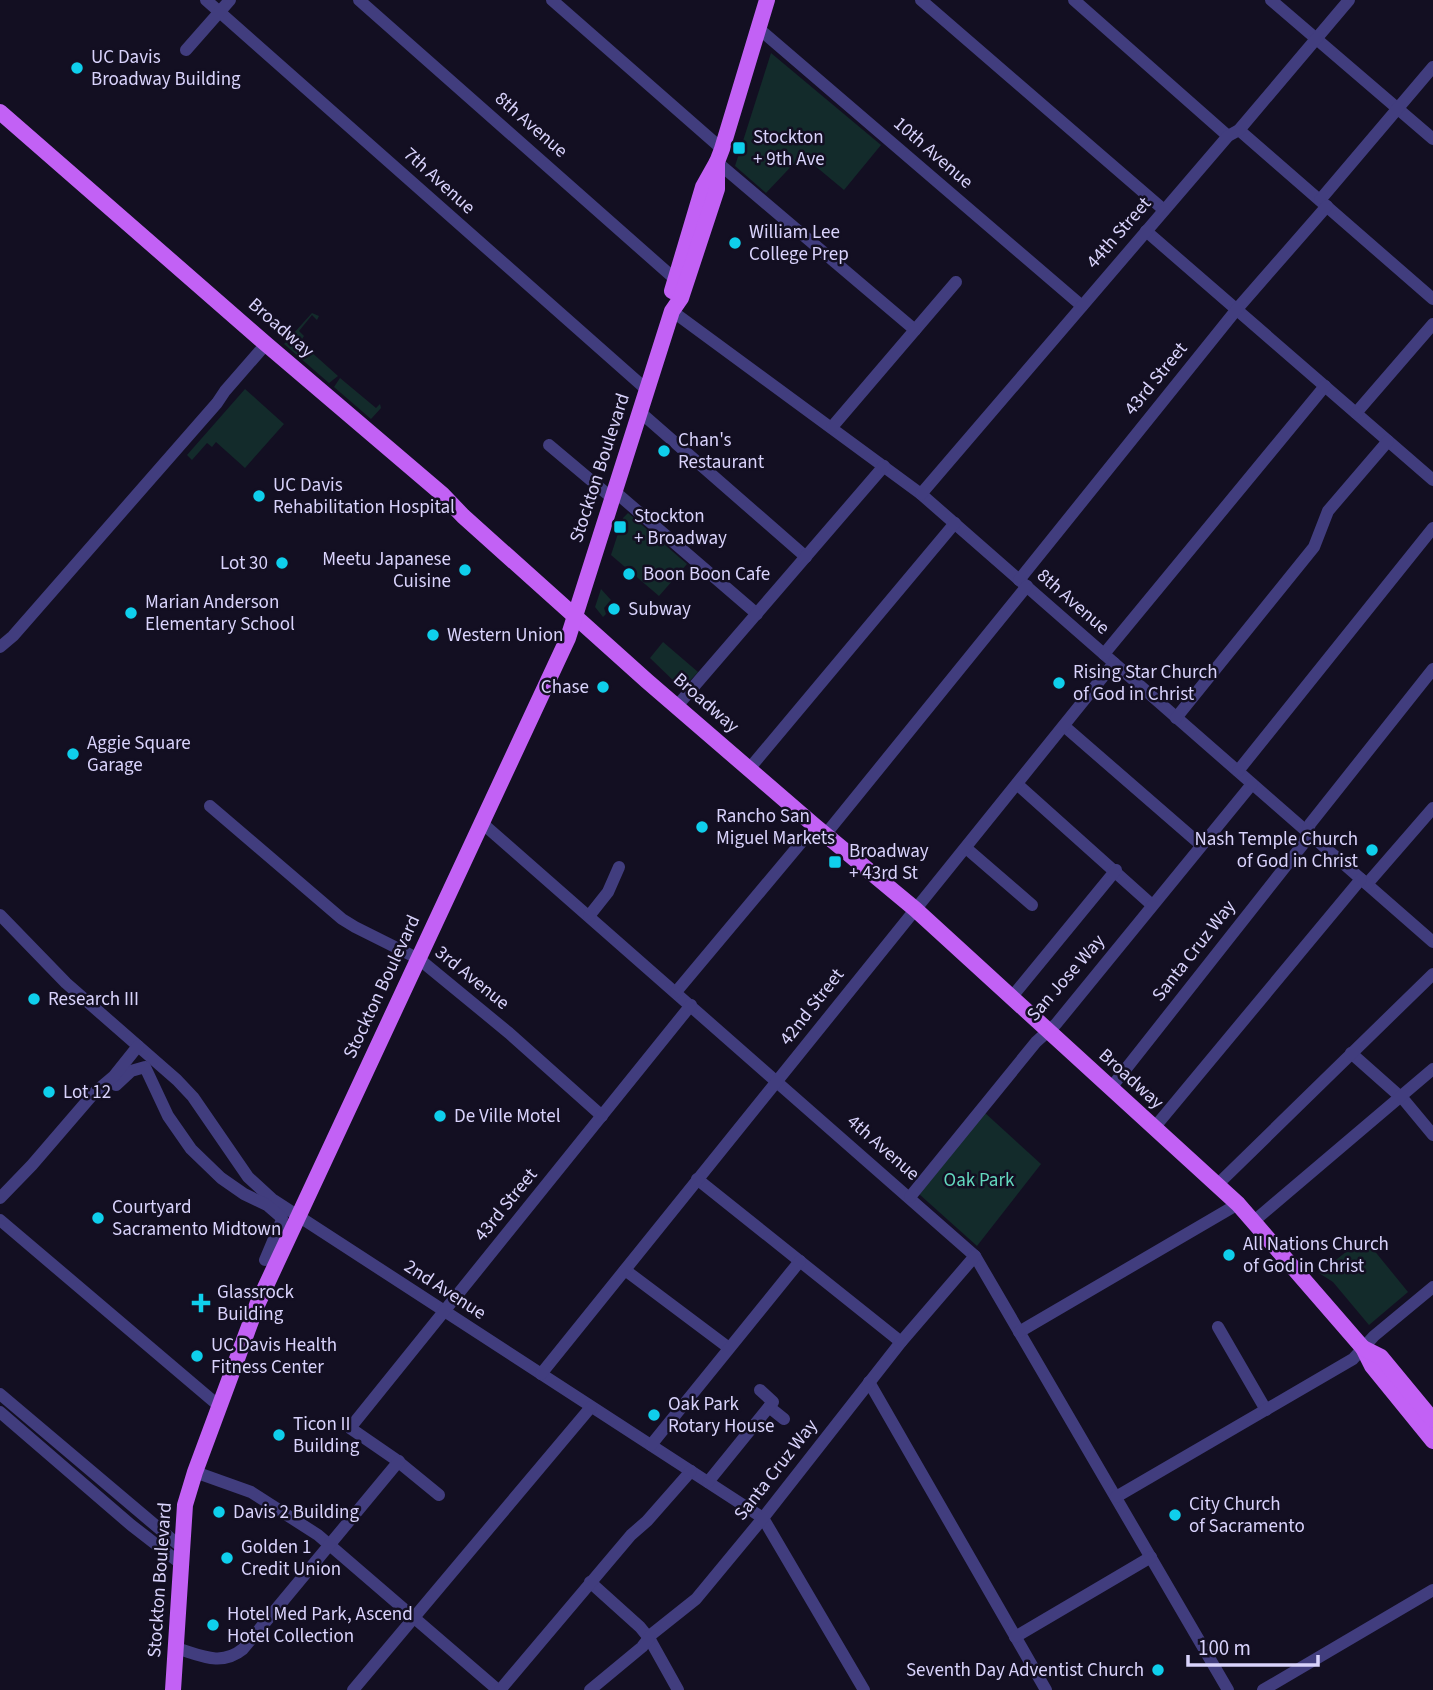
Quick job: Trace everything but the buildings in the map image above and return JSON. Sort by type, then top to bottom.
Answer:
[{"type":"main road","name":"Stockton Boulevard","points":[[672,311],[670,296],[703,187],[720,155],[758,28],[762,3]]},
{"type":"main road","name":"Broadway","points":[[0,111],[442,494],[463,516],[749,769],[915,909],[1238,1204],[1363,1348],[1372,1366],[1433,1441]]},
{"type":"main road","name":"Stockton Boulevard","points":[[173,1690],[185,1505],[195,1472],[251,1318],[568,638],[672,311],[681,298],[717,189],[720,155]]},
{"type":"main road","name":"Broadway","points":[[1363,1348],[1381,1357],[1433,1420]]},
{"type":"street","name":"7th Avenue","points":[[206,0],[647,390]]},
{"type":"street","points":[[187,50],[230,0]]},
{"type":"street","name":"8th Avenue","points":[[359,0],[676,280]]},
{"type":"street","points":[[552,0],[915,330]]},
{"type":"street","points":[[921,0],[1164,210]]},
{"type":"street","points":[[1074,0],[1234,133],[1324,203],[1433,299]]},
{"type":"street","points":[[1271,0],[1433,139]]},
{"type":"street","name":"44th Street","points":[[921,494],[1164,210],[1349,0]]},
{"type":"street","name":"10th Avenue","points":[[758,28],[1082,306]]},
{"type":"street","name":"43rd Street","points":[[676,992],[820,830],[1023,583],[1237,309],[1433,67]]},
{"type":"street","points":[[1146,231],[1433,480]]},
{"type":"street","points":[[832,427],[956,282]]},
{"type":"street","name":"8th Avenue","points":[[672,311],[921,494],[1433,942]]},
{"type":"street","points":[[1356,413],[1433,324]]},
{"type":"street","points":[[0,647],[13,636],[266,344]]},
{"type":"street","name":"42nd Street","points":[[541,1374],[1064,726],[1109,659],[1325,386]]},
{"type":"street","points":[[640,412],[806,557]]},
{"type":"street","points":[[1177,718],[1314,547],[1328,510],[1388,441]]},
{"type":"street","points":[[549,444],[757,614]]},
{"type":"street","points":[[677,706],[884,466]]},
{"type":"street","points":[[749,769],[954,523]]},
{"type":"street","points":[[1237,771],[1433,528]]},
{"type":"street","name":"Santa Cruz Way","points":[[1110,1089],[1296,854],[1304,843],[1310,824],[1433,668]]},
{"type":"street","points":[[1064,726],[1201,845]]},
{"type":"street","points":[[1017,784],[1153,905]]},
{"type":"street","name":"San Jose Way","points":[[910,1196],[1252,784]]},
{"type":"street","name":"3rd Avenue","points":[[209,806],[342,919],[419,959],[509,1033],[602,1116]]},
{"type":"street","points":[[1154,1128],[1364,881],[1433,808]]},
{"type":"street","name":"4th Avenue","points":[[482,822],[975,1256],[1228,1690]]},
{"type":"street","points":[[966,848],[1032,905]]},
{"type":"street","points":[[589,916],[608,892],[619,867]]},
{"type":"street","points":[[1011,998],[1116,870]]},
{"type":"street","name":"2nd Avenue","points":[[0,915],[66,983],[177,1080],[248,1177],[272,1199],[763,1518],[864,1690]]},
{"type":"street","points":[[1217,1185],[1433,974]]},
{"type":"street","name":"43rd Street","points":[[398,1461],[350,1428],[691,1005]]},
{"type":"street","points":[[0,1198],[94,1093],[114,1076],[138,1046]]},
{"type":"street","points":[[1351,1053],[1400,1097],[1433,1135]]},
{"type":"street","points":[[116,1085],[131,1071],[145,1067],[168,1116],[195,1154],[232,1186],[267,1205],[282,1218],[265,1260]]},
{"type":"street","points":[[1254,1221],[1433,1069]]},
{"type":"street","points":[[697,1180],[901,1342]]},
{"type":"street","points":[[1019,1332],[1238,1204]]},
{"type":"street","points":[[0,1220],[219,1406]]},
{"type":"street","name":"Santa Cruz Way","points":[[590,1690],[695,1599],[763,1518],[901,1342],[975,1256]]},
{"type":"street","points":[[651,1445],[800,1261]]},
{"type":"street","points":[[625,1270],[729,1348]]},
{"type":"street","points":[[1116,1497],[1351,1361],[1374,1336],[1433,1287]]},
{"type":"street","points":[[1217,1327],[1266,1410]]},
{"type":"street","points":[[869,1382],[1046,1690]]},
{"type":"street","points":[[708,1482],[773,1402],[760,1390]]},
{"type":"street","points":[[0,1394],[181,1555]]},
{"type":"street","points":[[354,1690],[591,1407]]},
{"type":"street","points":[[769,1407],[785,1419]]},
{"type":"street","points":[[0,1412],[131,1525],[181,1555]]},
{"type":"street","points":[[176,1648],[209,1659],[236,1655],[398,1461],[439,1495]]},
{"type":"street","points":[[195,1472],[251,1492],[330,1544],[499,1690],[631,1535],[691,1471]]},
{"type":"street","points":[[1015,1637],[1151,1557]]},
{"type":"street","points":[[590,1582],[633,1619],[649,1639],[678,1690]]},
{"type":"street","points":[[1263,1690],[1433,1590]]},
{"type":"green space","points":[[771,53],[881,145],[844,190],[802,155],[766,193],[735,166]]},
{"type":"green space","points":[[312,313],[319,316],[317,320],[312,315],[299,331],[304,336],[300,342],[338,376],[329,383],[284,344]]},
{"type":"green space","points":[[340,378],[376,408],[380,404],[381,408],[371,419],[334,387]]},
{"type":"green space","points":[[245,389],[284,424],[245,468],[216,442],[212,447],[207,443],[192,460],[187,455]]},
{"type":"green space","points":[[628,513],[687,564],[659,596],[611,555],[623,518]]},
{"type":"green space","points":[[601,589],[611,600],[604,608],[606,614],[603,617],[595,607]]},
{"type":"green space","points":[[663,642],[698,672],[684,687],[679,686],[650,658]]},
{"type":"green space","name":"Oak Park","points":[[984,1112],[1041,1164],[977,1246],[919,1194]]},
{"type":"green space","points":[[1364,1238],[1408,1292],[1369,1325],[1333,1282],[1319,1273]]},
{"type":"place","name":"UC Davis Broadway Building","points":[[77,68]]},
{"type":"place","name":"Stockton + 9th Ave","points":[[739,148]]},
{"type":"place","name":"William Lee College Prep","points":[[735,243]]},
{"type":"place","name":"Chan's Restaurant","points":[[664,451]]},
{"type":"place","name":"UC Davis Rehabilitation Hospital","points":[[259,496]]},
{"type":"place","name":"Stockton + Broadway","points":[[620,527]]},
{"type":"place","name":"Lot 30","points":[[282,563]]},
{"type":"place","name":"Meetu Japanese Cuisine","points":[[465,570]]},
{"type":"place","name":"Boon Boon Cafe","points":[[629,574]]},
{"type":"place","name":"Subway","points":[[614,609]]},
{"type":"place","name":"Marian Anderson Elementary School","points":[[131,613]]},
{"type":"place","name":"Western Union","points":[[433,635]]},
{"type":"place","name":"Rising Star Church of God in Christ","points":[[1059,683]]},
{"type":"place","name":"Chase","points":[[603,687]]},
{"type":"place","name":"Aggie Square Garage","points":[[73,754]]},
{"type":"place","name":"Rancho San Miguel Markets","points":[[702,827]]},
{"type":"place","name":"Nash Temple Church of God in Christ","points":[[1372,850]]},
{"type":"place","name":"Broadway + 43rd St","points":[[835,862]]},
{"type":"place","name":"Research III","points":[[34,999]]},
{"type":"place","name":"Lot 12","points":[[49,1092]]},
{"type":"place","name":"De Ville Motel","points":[[440,1116]]},
{"type":"place","name":"Courtyard Sacramento Midtown","points":[[98,1218]]},
{"type":"place","name":"All Nations Church of God in Christ","points":[[1229,1255]]},
{"type":"place","name":"Glassrock Building","points":[[201,1303]]},
{"type":"place","name":"UC Davis Health Fitness Center","points":[[197,1356]]},
{"type":"place","name":"Oak Park Rotary House","points":[[654,1415]]},
{"type":"place","name":"Ticon II Building","points":[[279,1435]]},
{"type":"place","name":"Davis 2 Building","points":[[219,1512]]},
{"type":"place","name":"City Church of Sacramento","points":[[1175,1515]]},
{"type":"place","name":"Golden 1 Credit Union","points":[[227,1558]]},
{"type":"place","name":"Hotel Med Park, Ascend Hotel Collection","points":[[213,1625]]},
{"type":"place","name":"Seventh Day Adventist Church","points":[[1158,1670]]}]
